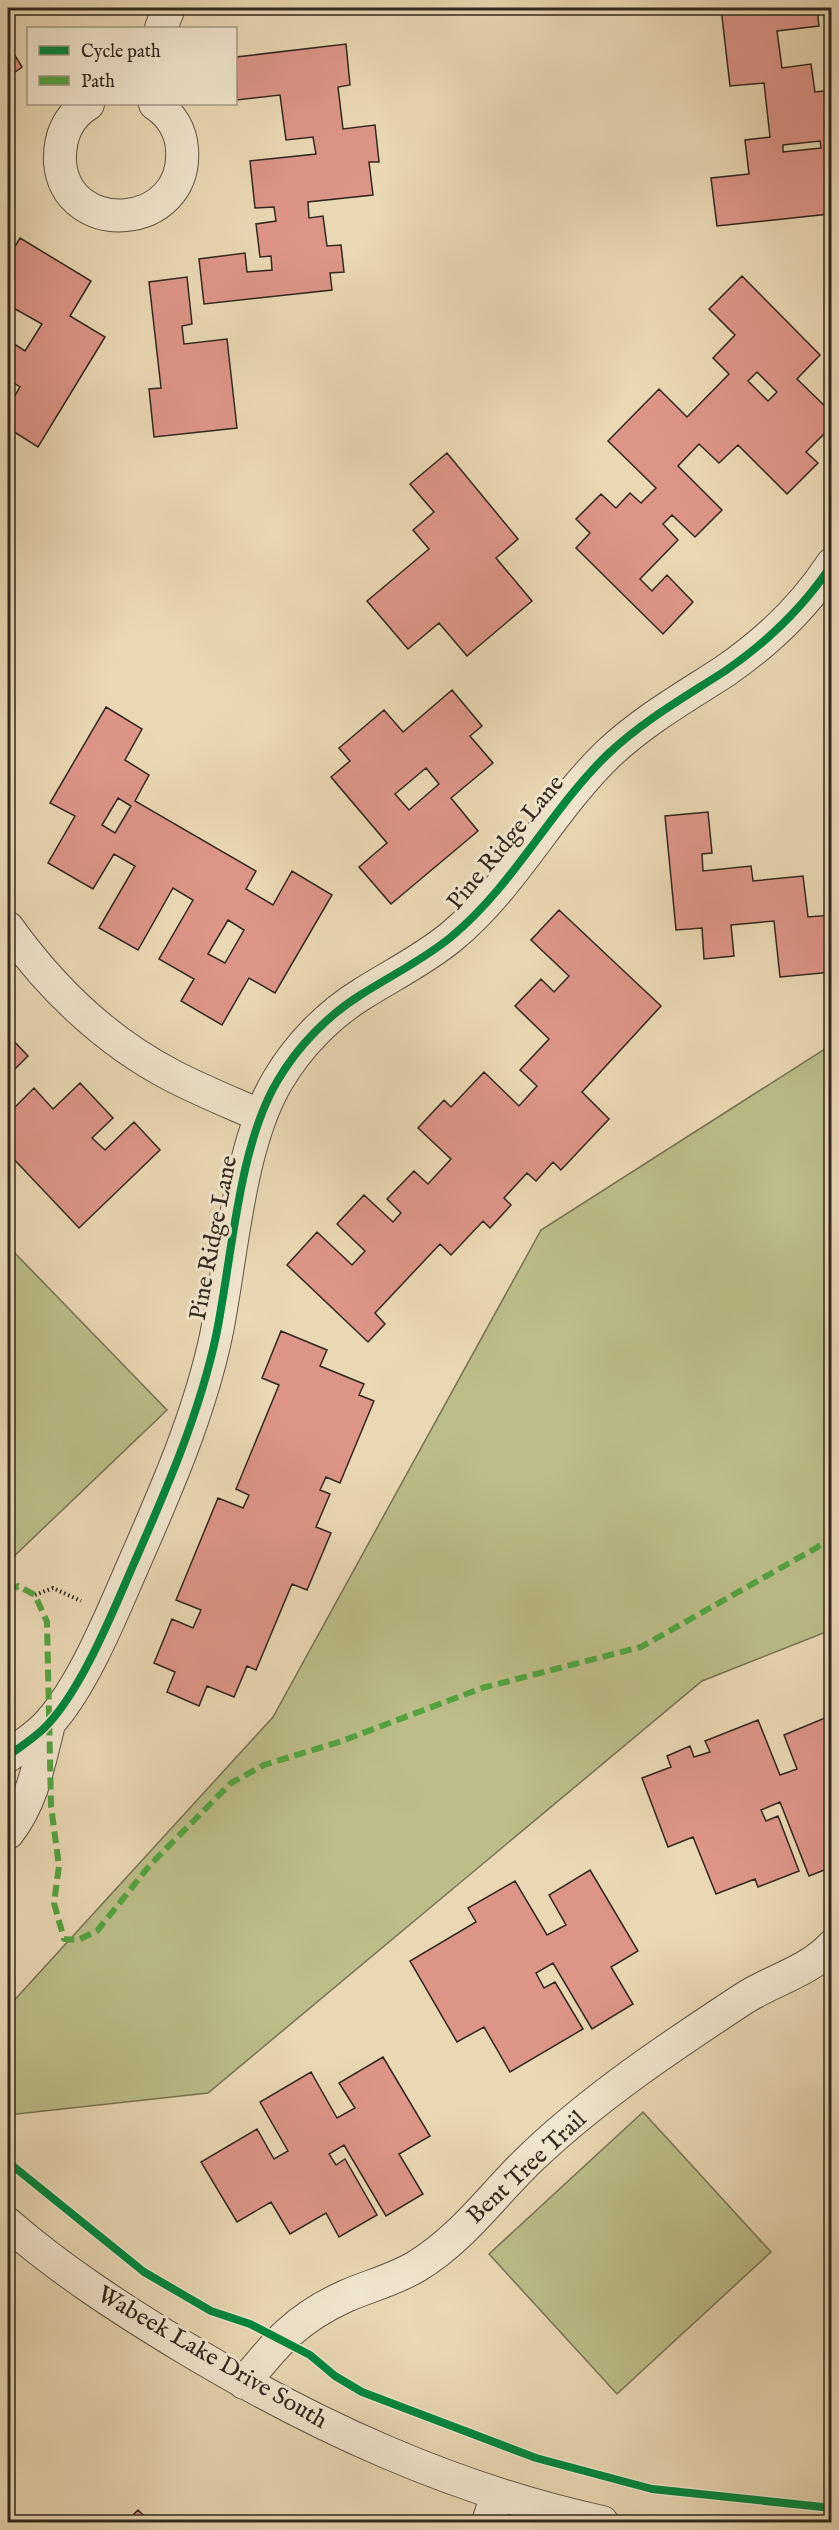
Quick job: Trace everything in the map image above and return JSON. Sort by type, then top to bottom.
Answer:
[{"type":"street","points":[[161,27],[169,8]]},
{"type":"street","points":[[86,105],[78,110],[65,127],[59,148],[61,170],[70,190],[84,205],[104,215],[125,217],[146,212],[164,200],[177,182],[183,162],[181,140],[173,120],[156,105]]},
{"type":"street","name":"Pine Ridge Lane","points":[[8,1833],[21,1816],[33,1788],[49,1724],[80,1676],[111,1616],[162,1499],[204,1386],[248,1157],[261,1116],[282,1074],[297,1052],[324,1024],[362,993],[417,962],[455,934],[503,884],[581,782],[609,753],[669,704],[728,669],[780,628],[806,600],[831,564]]},
{"type":"street","points":[[8,928],[27,955],[70,1002],[127,1048],[172,1076],[261,1116]]},
{"type":"street","name":"Pine Ridge Lane","points":[[8,1756],[49,1724]]},
{"type":"street","name":"Bent Tree Trail","points":[[243,2383],[279,2338],[310,2314],[416,2267],[448,2244],[532,2157],[572,2121],[622,2084],[745,1998],[827,1961]]},
{"type":"street","name":"Wabeek Lake Drive South","points":[[8,2224],[86,2285],[243,2383],[310,2419],[384,2453],[493,2509],[602,2523]]},
{"type":"path","points":[[35,1594],[53,1588],[111,1616]]},
{"type":"green space","points":[[831,1045],[831,1630],[702,1681],[208,2093],[8,2115],[8,2007],[273,1717],[541,1230]]},
{"type":"green space","points":[[8,1246],[167,1410],[8,1562]]},
{"type":"green space","points":[[643,2112],[771,2252],[617,2394],[489,2254]]},
{"type":"building","points":[[721,8],[817,8],[819,26],[777,31],[782,68],[811,64],[815,92],[832,90],[832,180],[825,181],[829,214],[717,226],[711,178],[749,174],[745,140],[770,137],[764,83],[730,86]],"holes":[[[820,141],[821,148],[783,152],[783,145]]]},
{"type":"building","points":[[8,44],[22,67],[8,77]]},
{"type":"building","points":[[346,44],[350,85],[338,87],[343,129],[375,125],[379,162],[369,162],[373,195],[308,202],[309,218],[323,216],[327,246],[341,245],[344,272],[330,273],[332,290],[204,304],[199,259],[245,253],[247,272],[272,270],[271,256],[260,257],[256,224],[276,221],[274,207],[255,208],[250,161],[316,154],[313,137],[286,140],[280,95],[237,100],[237,57]]},
{"type":"building","points":[[20,238],[91,281],[70,316],[105,337],[38,447],[8,428],[8,407],[20,387],[8,379],[8,340],[25,351],[42,324],[8,305],[8,258]]},
{"type":"building","points":[[742,276],[820,355],[797,379],[832,413],[832,426],[806,452],[818,463],[787,494],[738,445],[719,463],[699,444],[678,466],[722,510],[695,537],[672,515],[663,524],[678,540],[640,579],[652,591],[667,575],[693,602],[663,634],[576,548],[590,533],[576,519],[601,494],[616,508],[630,493],[641,503],[656,488],[608,441],[659,389],[687,417],[729,374],[713,358],[735,335],[709,309]],"holes":[[[757,372],[777,392],[768,401],[748,381]]]},
{"type":"building","points":[[187,277],[192,324],[182,326],[184,344],[227,339],[237,428],[154,437],[149,389],[161,388],[149,282]]},
{"type":"building","points":[[447,453],[518,539],[496,558],[532,601],[467,656],[439,623],[408,649],[367,601],[429,549],[413,530],[434,512],[410,484]]},
{"type":"building","points":[[452,690],[482,726],[470,736],[493,763],[451,798],[478,831],[391,904],[359,867],[387,843],[331,777],[350,761],[339,748],[384,710],[403,732]],"holes":[[[426,768],[439,784],[409,810],[395,794]]]},
{"type":"building","points":[[106,707],[142,729],[125,760],[149,775],[135,801],[256,871],[246,889],[273,905],[292,871],[332,895],[275,993],[249,978],[222,1025],[181,1001],[194,979],[159,959],[193,900],[173,888],[138,950],[99,928],[135,866],[114,854],[93,889],[48,863],[75,816],[50,803]],"holes":[[[118,798],[131,806],[115,833],[102,825]],[[228,920],[244,930],[225,963],[208,954]]]},
{"type":"building","points":[[708,812],[712,853],[702,854],[703,871],[751,866],[753,881],[803,876],[808,917],[832,915],[832,972],[780,977],[774,921],[731,925],[734,956],[704,959],[702,928],[676,930],[665,816]]},
{"type":"building","points":[[559,910],[661,1006],[582,1092],[609,1119],[561,1170],[553,1162],[536,1181],[527,1173],[504,1198],[511,1205],[490,1228],[483,1221],[451,1255],[440,1244],[375,1313],[385,1324],[368,1342],[287,1265],[317,1232],[352,1265],[365,1251],[337,1224],[364,1195],[393,1222],[401,1213],[387,1199],[414,1171],[428,1184],[451,1159],[418,1128],[444,1100],[451,1107],[484,1072],[519,1106],[537,1086],[520,1070],[549,1039],[515,1006],[541,979],[554,992],[569,976],[531,940]]},
{"type":"building","points":[[8,1035],[28,1056],[8,1076]]},
{"type":"building","points":[[80,1083],[113,1118],[92,1138],[105,1150],[134,1122],[160,1150],[79,1228],[8,1153],[8,1114],[34,1088],[53,1109]]},
{"type":"building","points":[[281,1331],[327,1350],[320,1366],[364,1384],[359,1395],[374,1401],[340,1483],[326,1477],[320,1490],[330,1494],[316,1527],[331,1533],[307,1590],[292,1584],[256,1670],[247,1666],[234,1697],[207,1686],[199,1706],[167,1692],[175,1672],[154,1663],[172,1619],[193,1628],[201,1610],[176,1600],[218,1498],[243,1508],[249,1495],[236,1489],[279,1385],[262,1378]]},
{"type":"building","points":[[832,1715],[832,1867],[809,1876],[780,1802],[761,1810],[766,1821],[778,1816],[799,1871],[758,1887],[755,1879],[716,1894],[693,1837],[668,1847],[642,1778],[671,1767],[667,1756],[690,1746],[694,1757],[710,1752],[705,1741],[758,1720],[780,1775],[797,1769],[784,1735]]},
{"type":"building","points":[[590,1870],[638,1951],[611,1967],[633,2004],[592,2029],[553,1963],[536,1973],[544,1988],[555,1982],[583,2029],[510,2072],[484,2027],[457,2042],[410,1961],[476,1922],[468,1908],[515,1881],[547,1935],[566,1925],[549,1895]]},
{"type":"building","points":[[383,2057],[430,2136],[399,2154],[423,2194],[386,2216],[344,2145],[329,2154],[336,2165],[345,2159],[377,2215],[339,2237],[326,2213],[290,2234],[271,2202],[237,2222],[201,2162],[257,2129],[274,2159],[288,2151],[260,2102],[311,2072],[337,2118],[355,2108],[339,2083]]},
{"type":"building","points":[[138,2510],[150,2522],[126,2522]]},
{"type":"marked path","points":[[8,1592],[18,1586],[35,1595],[47,1622],[51,1806],[59,1866],[54,1903],[64,1939],[78,1940],[97,1931],[150,1865],[231,1783],[264,1765],[342,1741],[482,1688],[641,1647],[816,1548],[832,1536]]},
{"type":"cycle path","points":[[8,1756],[45,1728],[72,1692],[103,1633],[166,1489],[189,1429],[216,1336],[238,1204],[254,1137],[265,1107],[286,1067],[315,1032],[349,1002],[430,953],[473,917],[513,871],[587,776],[608,754],[650,720],[756,648],[797,609],[832,564]]},
{"type":"cycle path","points":[[8,2162],[144,2272],[211,2311],[250,2324],[310,2355],[335,2376],[362,2392],[536,2458],[652,2489],[832,2508]]}]
